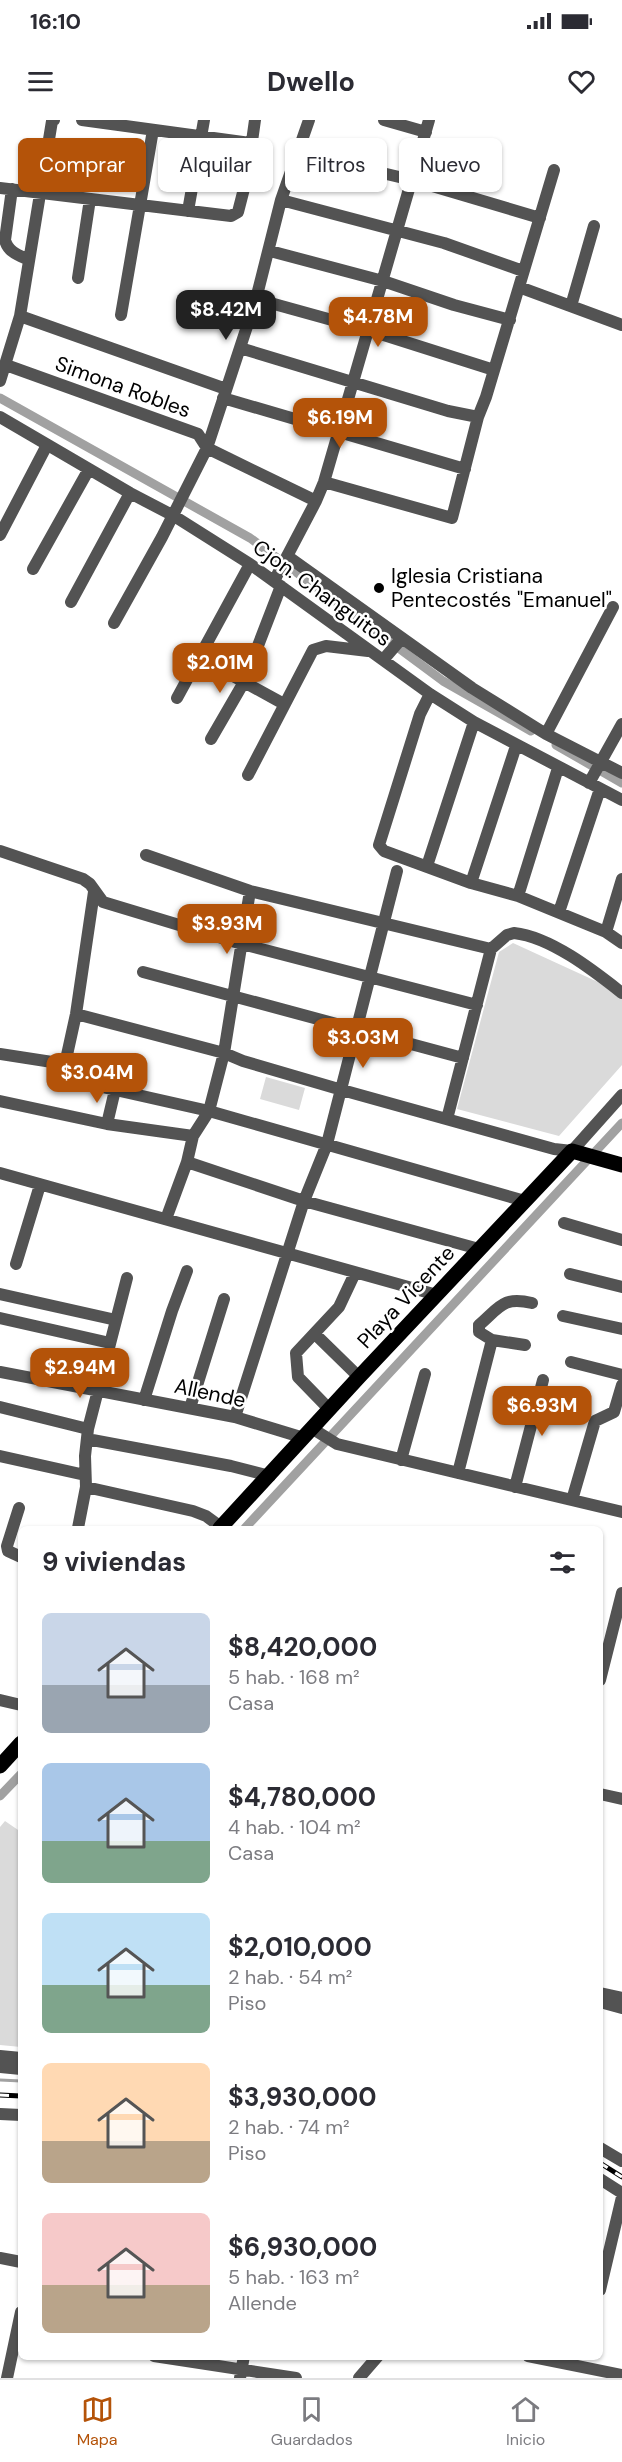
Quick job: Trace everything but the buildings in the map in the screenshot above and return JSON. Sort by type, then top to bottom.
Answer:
[{"type":"main road","points":[[578,1153],[622,1165]]},
{"type":"main road","name":"Playa Vicente","points":[[223,1526],[313,1434],[330,1410],[359,1377],[479,1249],[525,1201],[578,1153]]},
{"type":"main road","points":[[0,1766],[18,1746]]},
{"type":"street","points":[[0,381],[20,316],[54,120]]},
{"type":"street","points":[[82,120],[209,138]]},
{"type":"street","points":[[188,211],[204,120]]},
{"type":"street","points":[[251,138],[255,120]]},
{"type":"street","points":[[302,138],[309,120]]},
{"type":"street","points":[[384,120],[428,126]]},
{"type":"street","points":[[122,315],[153,130]]},
{"type":"street","points":[[324,482],[453,518],[478,417],[510,320],[554,170]]},
{"type":"street","points":[[29,260],[6,247],[4,240],[6,188],[231,216],[238,212],[243,192]]},
{"type":"street","points":[[114,623],[176,511],[207,448],[256,300],[285,188]]},
{"type":"street","points":[[211,739],[244,682],[286,558],[324,482],[408,192]]},
{"type":"street","points":[[452,192],[540,218]]},
{"type":"street","points":[[78,278],[90,199]]},
{"type":"street","points":[[281,200],[452,246],[523,271]]},
{"type":"street","points":[[571,306],[594,226]]},
{"type":"street","points":[[270,251],[383,281],[454,305],[510,320]]},
{"type":"street","points":[[519,287],[622,325]]},
{"type":"street","points":[[256,300],[368,330],[494,370]]},
{"type":"street","points":[[20,316],[225,394],[338,433],[465,470]]},
{"type":"street","points":[[240,348],[448,411],[478,417]]},
{"type":"street","name":"Simona Robles","points":[[6,365],[198,434],[207,448],[316,501]]},
{"type":"street","name":"Cjon. Changuitos","points":[[0,417],[130,493],[176,511],[250,564],[278,581],[370,651],[386,656],[430,694],[474,722],[558,768],[622,773]]},
{"type":"street","points":[[0,535],[47,445]]},
{"type":"street","points":[[33,569],[88,469]]},
{"type":"street","points":[[70,602],[130,493]]},
{"type":"street","name":"Cjon. Changuitos","points":[[286,558],[472,688],[546,734],[596,772],[600,789],[622,800]]},
{"type":"street","points":[[177,698],[250,564]]},
{"type":"street","points":[[546,734],[613,607]]},
{"type":"street","points":[[386,656],[402,638]]},
{"type":"street","points":[[248,775],[313,650],[326,646],[370,651]]},
{"type":"street","points":[[199,657],[284,704]]},
{"type":"street","points":[[430,694],[420,714],[379,845],[384,851],[559,912],[606,932],[622,944]]},
{"type":"street","points":[[427,866],[474,722]]},
{"type":"street","points":[[596,772],[622,724]]},
{"type":"street","points":[[471,883],[516,746]]},
{"type":"street","points":[[518,896],[558,768]]},
{"type":"street","points":[[559,912],[600,789]]},
{"type":"street","points":[[0,851],[83,879],[90,884],[103,902],[242,944],[477,1005]]},
{"type":"street","points":[[147,855],[250,891],[491,949]]},
{"type":"street","points":[[235,1418],[304,1201],[327,1144],[398,871]]},
{"type":"street","points":[[606,932],[622,879]]},
{"type":"street","points":[[166,1219],[187,1162],[193,1136],[209,1111],[224,1053],[250,891]]},
{"type":"street","points":[[94,892],[76,1014],[65,1064],[73,1079],[209,1111],[525,1201]]},
{"type":"street","points":[[448,1117],[491,949],[507,935],[524,934],[570,957],[622,993]]},
{"type":"street","points":[[143,972],[463,1058]]},
{"type":"street","points":[[76,1014],[224,1053],[243,1061],[342,1087],[554,1149],[578,1153]]},
{"type":"street","points":[[0,1054],[65,1064]]},
{"type":"street","points":[[107,1124],[115,1090]]},
{"type":"street","name":"Playa Vicente","points":[[578,1153],[622,1095]]},
{"type":"street","points":[[0,1101],[107,1124],[193,1136]]},
{"type":"street","points":[[187,1162],[304,1201],[479,1249]]},
{"type":"street","points":[[0,1173],[437,1295]]},
{"type":"street","points":[[16,1264],[40,1185]]},
{"type":"street","points":[[564,1223],[622,1240]]},
{"type":"street","points":[[144,1400],[187,1272]]},
{"type":"street","points":[[330,1410],[298,1377],[296,1353],[301,1345],[315,1334],[339,1307],[355,1273]]},
{"type":"street","points":[[570,1274],[622,1287]]},
{"type":"street","points":[[78,1526],[85,1481],[88,1434],[127,1278]]},
{"type":"street","points":[[0,1294],[116,1320]]},
{"type":"street","points":[[190,1408],[224,1299]]},
{"type":"street","points":[[525,1345],[492,1340],[479,1332],[479,1325],[507,1300],[516,1299],[532,1303]]},
{"type":"street","points":[[564,1316],[622,1329]]},
{"type":"street","points":[[0,1318],[110,1343]]},
{"type":"street","points":[[315,1334],[359,1377]]},
{"type":"street","points":[[458,1473],[492,1340]]},
{"type":"street","points":[[571,1362],[622,1375]]},
{"type":"street","name":"Allende","points":[[0,1372],[313,1434],[337,1444],[401,1460]]},
{"type":"street","points":[[424,1374],[401,1460],[622,1512]]},
{"type":"street","points":[[515,1487],[543,1380]]},
{"type":"street","points":[[572,1500],[595,1421],[614,1412],[622,1385]]},
{"type":"street","points":[[0,1407],[88,1434],[270,1476]]},
{"type":"street","points":[[0,1456],[193,1511],[206,1516],[218,1526]]},
{"type":"street","points":[[18,1556],[8,1551],[7,1546],[19,1508]]},
{"type":"street","points":[[603,1668],[622,1593]]},
{"type":"street","points":[[0,1700],[18,1704]]},
{"type":"street","points":[[603,1795],[622,1799]]},
{"type":"street","points":[[603,1994],[622,1998]]},
{"type":"street","points":[[603,2003],[622,2008]]},
{"type":"street","points":[[2,2062],[18,2059]]},
{"type":"street","points":[[2,2062],[18,2067]]},
{"type":"street","points":[[0,2114],[18,2115]]},
{"type":"street","points":[[603,2150],[622,2161]]},
{"type":"street","points":[[603,2181],[622,2195],[603,2277]]},
{"type":"street","points":[[0,2258],[18,2261]]},
{"type":"street","points":[[7,2378],[18,2336]]},
{"type":"street","points":[[183,2360],[296,2378]]},
{"type":"street","points":[[359,2378],[375,2360]]},
{"type":"street","points":[[565,2360],[583,2362],[622,2375]]},
{"type":"shaded area","points":[[513,943],[598,982],[622,999],[622,1065],[559,1136],[457,1109],[499,952]]},
{"type":"shaded area","points":[[266,1077],[305,1088],[299,1110],[260,1099]]},
{"type":"shaded area","points":[[5,1821],[18,1830],[18,2047],[0,2045],[0,1827]]},
{"type":"waterway","points":[[0,398],[250,538],[443,681],[531,731]]},
{"type":"waterway","points":[[556,745],[622,783]]},
{"type":"waterway","points":[[247,1526],[622,1123]]},
{"type":"waterway","points":[[0,1796],[18,1777]]},
{"type":"waterway","points":[[0,2080],[18,2081]]},
{"type":"railway","points":[[0,2095],[18,2096]]},
{"type":"railway","points":[[603,2165],[622,2177]]},
{"type":"place","name":"Iglesia Cristiana Pentecostés \"Emanuel\"","points":[[379,588]]}]
